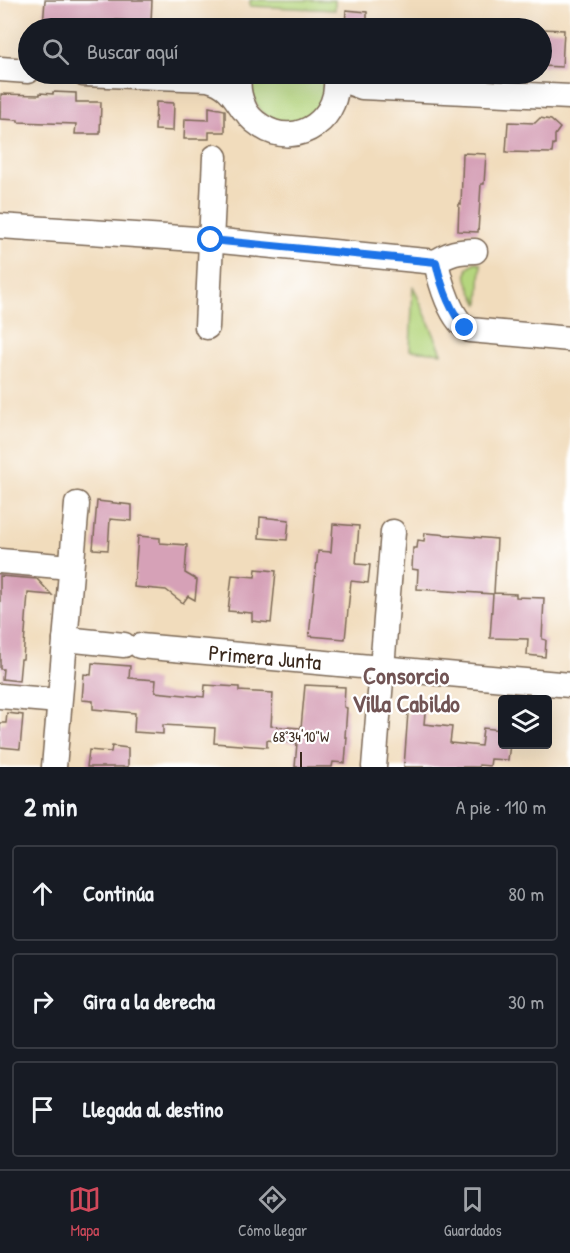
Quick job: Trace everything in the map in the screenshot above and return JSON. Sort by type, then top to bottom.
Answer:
[{"type":"street","points":[[0,69],[18,70]]},
{"type":"street","points":[[223,84],[232,92],[254,122],[266,130],[281,134],[296,134],[310,129],[322,120],[344,93],[362,87]]},
{"type":"street","points":[[238,84],[244,110]]},
{"type":"street","points":[[331,108],[336,84]]},
{"type":"street","points":[[354,84],[362,87],[570,97]]},
{"type":"street","points":[[207,327],[215,157]]},
{"type":"street","points":[[0,226],[211,240],[436,262],[453,253],[475,251]]},
{"type":"street","points":[[436,262],[441,283],[456,318],[465,328],[570,339]]},
{"type":"street","points":[[54,767],[77,504]]},
{"type":"street","points":[[374,767],[393,532]]},
{"type":"street","points":[[0,561],[71,567]]},
{"type":"street","name":"Primera Junta","points":[[65,639],[570,685]]},
{"type":"street","points":[[0,696],[59,700]]},
{"type":"green space","points":[[250,0],[335,0],[335,10],[250,6]]},
{"type":"green space","points":[[252,84],[325,84],[326,87],[317,109],[297,122],[287,124],[269,118],[256,103]]},
{"type":"green space","points":[[476,262],[481,264],[479,305],[470,288],[467,276],[467,270]]},
{"type":"green space","points":[[413,286],[442,353],[410,350]]},
{"type":"building","points":[[45,0],[152,0],[151,18],[44,18]]},
{"type":"building","points":[[346,10],[367,12],[367,18],[346,18]]},
{"type":"building","points":[[552,29],[564,30],[562,67],[552,66]]},
{"type":"building","points":[[53,92],[76,93],[76,102],[101,102],[100,134],[75,134],[76,124],[18,122],[18,120],[0,119],[1,94],[40,95],[40,93],[53,94]]},
{"type":"building","points":[[156,102],[174,103],[173,131],[155,130]]},
{"type":"building","points":[[209,107],[225,110],[225,132],[209,132],[209,139],[184,139],[185,119],[209,120]]},
{"type":"building","points":[[540,118],[551,120],[560,128],[555,135],[552,153],[506,152],[508,122],[535,123]]},
{"type":"building","points":[[463,153],[486,154],[484,184],[481,184],[478,232],[458,231]]},
{"type":"building","points":[[97,501],[132,505],[132,521],[110,519],[108,550],[93,549]]},
{"type":"building","points":[[260,517],[289,520],[287,540],[259,538]]},
{"type":"building","points":[[333,524],[359,526],[356,564],[370,565],[368,583],[351,581],[345,639],[309,636],[318,551],[331,552]]},
{"type":"building","points":[[425,533],[497,539],[494,593],[544,598],[542,639],[546,640],[545,657],[527,655],[528,639],[490,638],[493,594],[417,589],[418,570],[412,569],[413,548],[417,548],[418,540],[424,541]]},
{"type":"building","points":[[138,536],[160,538],[160,543],[187,545],[185,573],[197,580],[195,600],[188,596],[183,603],[166,590],[134,587]]},
{"type":"building","points":[[256,569],[276,571],[271,623],[252,621],[252,613],[228,611],[232,575],[255,577]]},
{"type":"building","points":[[0,576],[37,579],[52,595],[28,593],[19,681],[2,679],[3,669],[0,669]]},
{"type":"building","points":[[92,663],[130,666],[129,678],[156,680],[155,692],[204,697],[205,685],[239,687],[239,691],[273,693],[271,726],[301,728],[305,685],[345,687],[344,707],[347,708],[345,737],[347,737],[345,763],[333,762],[332,767],[295,767],[297,743],[267,740],[267,747],[214,743],[215,728],[163,725],[163,734],[134,732],[135,713],[93,709],[93,701],[82,700],[84,674],[91,675]]},
{"type":"building","points":[[408,712],[425,713],[424,724],[452,727],[450,743],[481,746],[483,728],[498,730],[498,749],[509,749],[508,760],[491,759],[490,766],[404,767]]},
{"type":"building","points":[[7,713],[23,715],[20,749],[0,747],[0,723],[6,723]]},
{"type":"building","points":[[112,746],[128,748],[128,767],[87,767],[89,750],[111,752]]},
{"type":"district","name":"Consorcio Villa Cabildo","points":[[406,689]]},
{"type":"route","points":[[211,240],[436,262],[441,283],[456,318],[465,328]]}]
